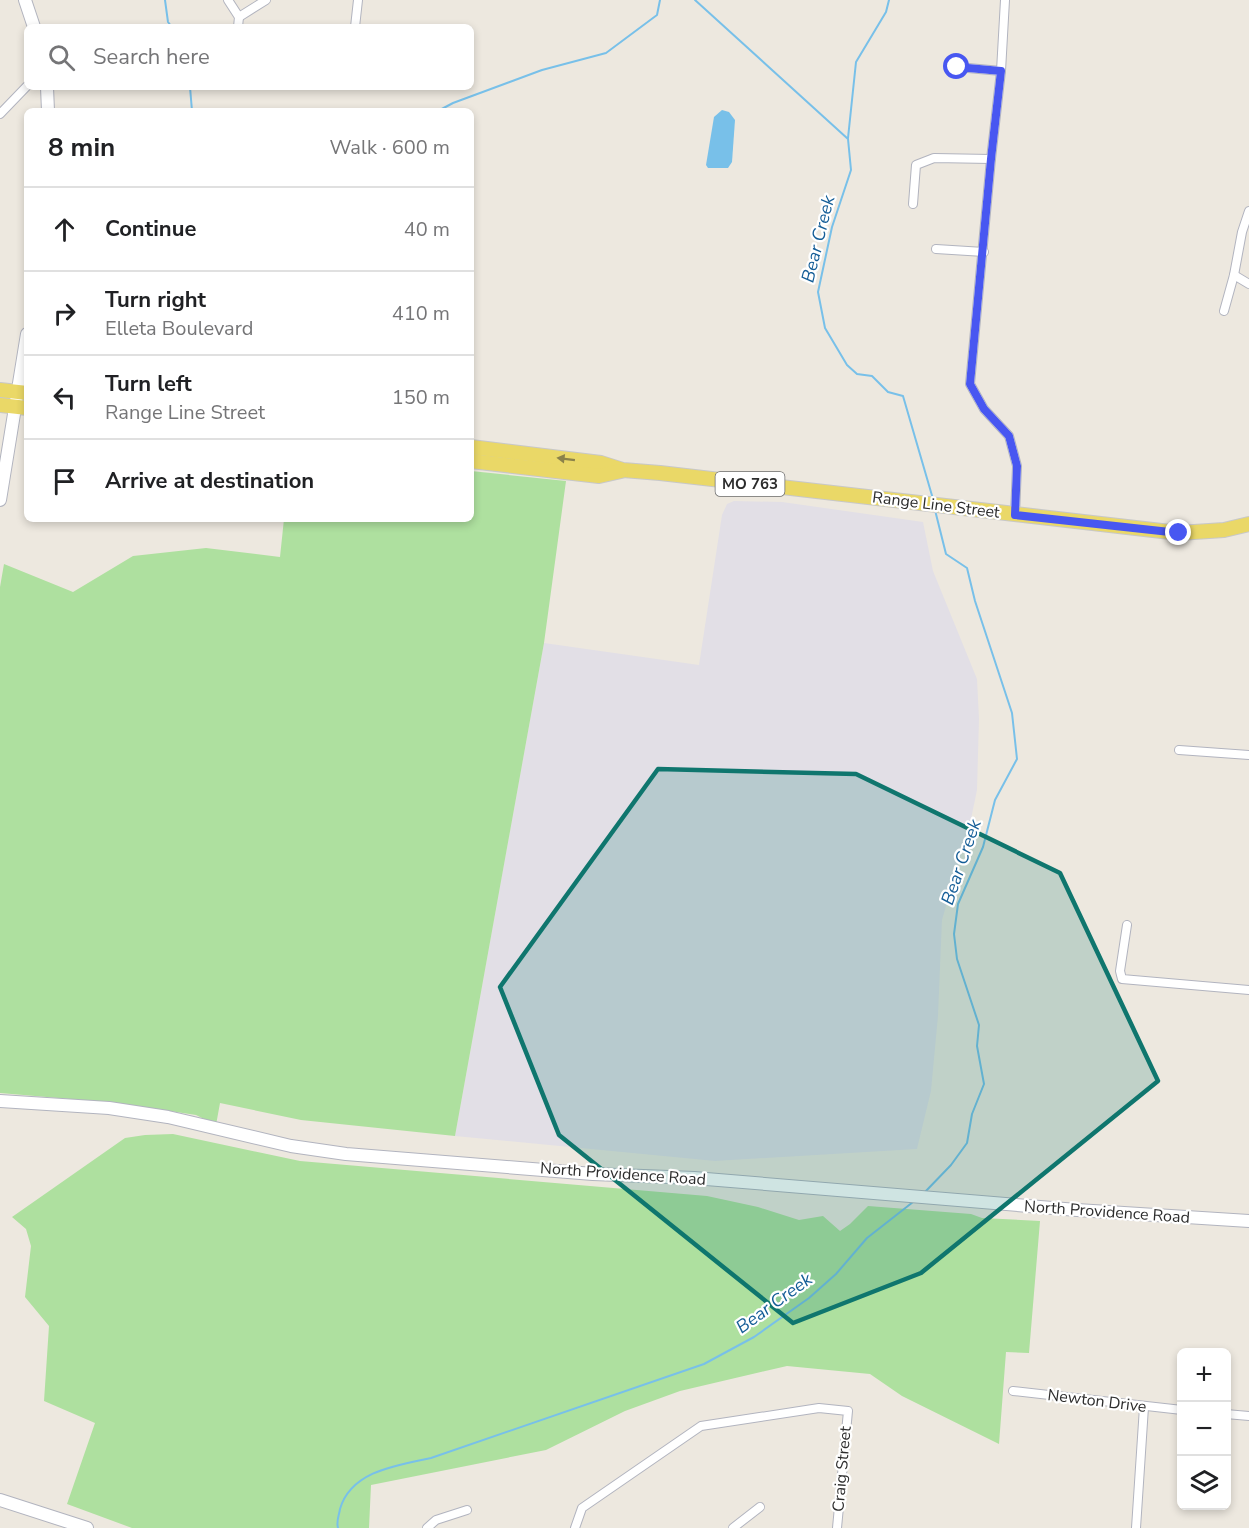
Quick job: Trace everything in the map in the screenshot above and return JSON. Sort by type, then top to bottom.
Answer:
[{"type":"main road","points":[[0,390],[23,392]]},
{"type":"main road","points":[[0,405],[21,408]]},
{"type":"main road","name":"Range Line Street","points":[[474,447],[601,463],[623,470],[1179,533],[1224,530],[1249,524]]},
{"type":"main road","name":"Range Line Street","points":[[474,461],[599,476],[623,470]]},
{"type":"street","points":[[25,0],[33,24]]},
{"type":"street","points":[[228,0],[239,17],[238,24]]},
{"type":"street","points":[[239,17],[267,0]]},
{"type":"street","points":[[355,24],[358,0]]},
{"type":"street","points":[[1005,0],[1001,71],[970,384],[984,409],[1009,436],[1017,466],[1015,515]]},
{"type":"street","points":[[957,67],[1001,71]]},
{"type":"street","points":[[0,114],[24,89]]},
{"type":"street","points":[[47,90],[48,108]]},
{"type":"street","points":[[913,204],[916,165],[934,158],[991,159]]},
{"type":"street","points":[[1224,311],[1249,211]]},
{"type":"street","points":[[936,249],[984,252]]},
{"type":"street","points":[[1234,274],[1249,284]]},
{"type":"street","points":[[0,500],[23,392]]},
{"type":"street","points":[[1179,750],[1249,755]]},
{"type":"street","points":[[1127,925],[1120,971],[1122,979],[1249,990]]},
{"type":"street","name":"North Providence Road","points":[[0,1101],[109,1108],[168,1117],[291,1146],[346,1154],[593,1174],[694,1178],[998,1204],[1249,1221]]},
{"type":"street","name":"Newton Drive","points":[[1013,1391],[1177,1410]]},
{"type":"street","points":[[1136,1528],[1144,1407]]},
{"type":"street","name":"Craig Street","points":[[575,1528],[582,1508],[701,1426],[819,1408],[848,1411],[837,1528]]},
{"type":"street","points":[[1231,1414],[1249,1416]]},
{"type":"street","points":[[0,1500],[87,1528]]},
{"type":"street","points":[[734,1528],[760,1507]]},
{"type":"street","points":[[427,1528],[436,1520],[467,1510]]},
{"type":"highlighted area","points":[[658,769],[856,774],[1060,873],[1158,1081],[921,1273],[793,1323],[559,1135],[500,987]]},
{"type":"shaded area","points":[[734,501],[782,502],[923,522],[933,571],[977,679],[979,719],[977,790],[942,920],[938,1016],[931,1091],[917,1149],[715,1161],[455,1136],[544,643],[699,665],[722,515],[727,504]]},
{"type":"green space","points":[[474,471],[566,481],[544,643],[455,1136],[301,1120],[220,1103],[216,1125],[196,1115],[117,1103],[0,1093],[0,587],[4,564],[73,592],[133,556],[206,548],[280,557],[284,522],[474,522]]},
{"type":"green space","points":[[173,1134],[300,1161],[707,1196],[758,1207],[799,1220],[823,1216],[840,1231],[868,1206],[971,1214],[982,1218],[1040,1221],[1029,1353],[1006,1352],[999,1444],[902,1396],[870,1374],[787,1366],[680,1391],[625,1411],[546,1450],[371,1485],[369,1528],[132,1528],[67,1504],[95,1423],[44,1401],[49,1326],[25,1297],[31,1246],[26,1229],[12,1217],[125,1138]]},
{"type":"water","points":[[722,110],[729,112],[735,120],[732,162],[728,168],[708,168],[706,165],[714,117]]},
{"type":"waterway","name":"Bear Creek","points":[[165,0],[170,24]]},
{"type":"waterway","name":"Bear Creek","points":[[444,108],[542,70],[606,53],[657,15],[660,0]]},
{"type":"waterway","name":"Bear Creek","points":[[695,0],[848,139],[851,170],[832,227],[818,292],[825,328],[847,365],[857,374],[872,376],[888,392],[903,396],[933,499]]},
{"type":"waterway","points":[[848,138],[856,62],[886,12],[889,0]]},
{"type":"waterway","name":"Bear Creek","points":[[190,90],[192,108]]},
{"type":"waterway","name":"Bear Creek","points":[[924,1193],[951,1165],[967,1143],[972,1114],[984,1084],[977,1046],[979,1025],[957,959],[954,934],[958,904],[983,847],[995,800],[1017,759],[1012,713],[975,601],[967,568],[946,554],[935,510]]},
{"type":"waterway","name":"Bear Creek","points":[[338,1528],[337,1521],[346,1496],[354,1486],[377,1472],[431,1458],[704,1364],[754,1337],[809,1298],[836,1274],[867,1238],[913,1202]]},
{"type":"route","points":[[957,67],[1001,71],[970,384],[984,409],[1009,436],[1017,466],[1015,515],[1179,533]]}]
